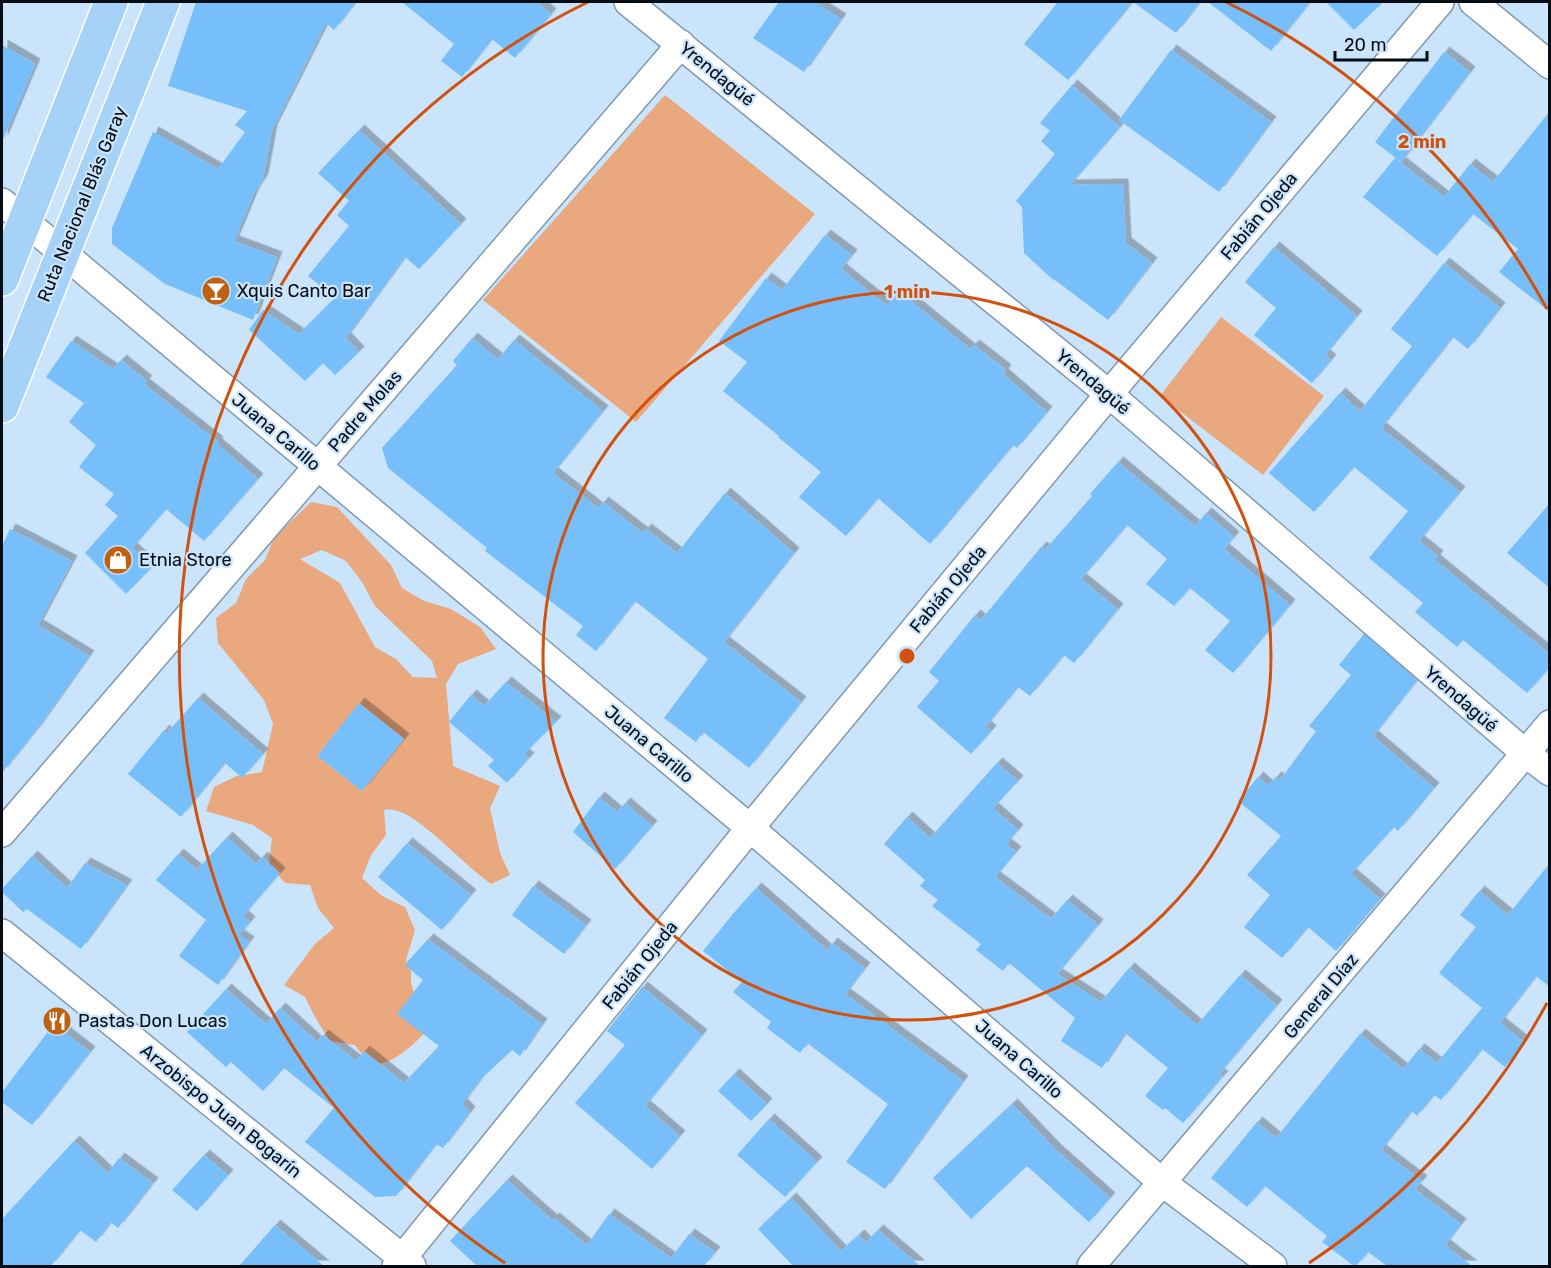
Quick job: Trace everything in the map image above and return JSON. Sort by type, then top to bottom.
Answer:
[{"type":"highway","points":[[2,279],[13,211],[111,2]]},
{"type":"highway","name":"Ruta Nacional Blás Garay","points":[[2,406],[163,2]]},
{"type":"street","name":"Yrendagüé","points":[[628,2],[1109,394],[1525,753],[1550,772]]},
{"type":"street","name":"Fabián Ojeda","points":[[403,1264],[750,828],[1109,394],[1440,2]]},
{"type":"street","points":[[1473,2],[1550,65]]},
{"type":"street","name":"Padre Molas","points":[[2,833],[681,44]]},
{"type":"street","name":"Juana Carillo","points":[[13,211],[750,828],[1163,1183],[1273,1266]]},
{"type":"street","name":"General Díaz","points":[[1091,1266],[1550,724]]},
{"type":"street","name":"Arzobispo Juan Bogarín","points":[[2,933],[403,1264]]},
{"type":"shaded area","points":[[665,95],[815,214],[636,422],[483,300]]},
{"type":"shaded area","points":[[1221,317],[1324,396],[1263,475],[1160,396]]},
{"type":"shaded area","points":[[311,502],[337,507],[391,565],[402,588],[424,601],[451,609],[480,627],[496,649],[458,664],[446,684],[453,766],[500,786],[490,808],[500,853],[510,875],[491,884],[412,818],[396,811],[384,810],[386,835],[371,855],[362,878],[382,896],[405,907],[415,930],[405,963],[411,958],[411,983],[419,1009],[423,1035],[399,1056],[384,1063],[369,1064],[355,1045],[330,1041],[305,997],[284,985],[315,944],[334,928],[318,908],[310,885],[285,883],[269,864],[272,838],[253,825],[206,811],[214,787],[237,776],[262,772],[273,724],[264,700],[218,643],[216,618],[236,603],[246,579],[265,560],[274,538]],"holes":[[[322,550],[346,561],[362,582],[375,606],[432,661],[437,678],[413,677],[396,659],[375,647],[340,583],[300,559]],[[359,704],[404,739],[362,791],[317,756]]]},
{"type":"building","points":[[196,2],[356,2],[334,30],[326,23],[272,130],[263,179],[254,193],[234,241],[277,257],[253,320],[165,284],[112,244],[112,228],[153,132],[218,169],[245,132],[235,125],[247,111],[168,86]]},
{"type":"building","points":[[402,2],[537,2],[551,14],[515,58],[492,39],[462,77],[441,61],[454,44]]},
{"type":"building","points":[[779,2],[814,2],[841,19],[804,72],[753,38]]},
{"type":"building","points":[[1058,2],[1133,2],[1068,80],[1024,44]]},
{"type":"building","points":[[1133,2],[1200,2],[1176,33]]},
{"type":"building","points":[[1208,2],[1310,2],[1271,51]]},
{"type":"building","points":[[1326,2],[1383,2],[1354,30]]},
{"type":"building","points":[[2,45],[35,64],[2,142]]},
{"type":"building","points":[[1171,50],[1271,122],[1219,192],[1119,120]]},
{"type":"building","points":[[1444,52],[1470,72],[1401,162],[1375,142]]},
{"type":"building","points":[[1072,85],[1120,127],[1070,185],[1123,184],[1126,243],[1152,263],[1108,320],[1052,279],[1024,253],[1022,207],[1016,201],[1055,154],[1041,141],[1050,131],[1040,123]]},
{"type":"building","points":[[1550,111],[1550,312],[1499,272],[1518,249],[1473,214],[1437,256],[1363,197],[1395,158],[1444,197],[1470,164],[1493,182]]},
{"type":"building","points":[[359,130],[461,224],[419,269],[405,257],[346,338],[359,352],[335,375],[323,363],[305,381],[249,330],[263,310],[299,334],[335,298],[308,276],[349,226],[337,215],[349,201],[318,173]]},
{"type":"building","points":[[825,235],[852,255],[841,269],[887,306],[899,291],[970,349],[974,345],[1006,370],[1003,374],[1047,412],[1017,448],[1013,445],[930,544],[878,498],[846,536],[799,497],[821,472],[723,391],[747,362],[719,341],[766,278],[782,290]]},
{"type":"building","points":[[1274,247],[1357,316],[1325,355],[1331,360],[1312,383],[1254,335],[1276,308],[1245,282]]},
{"type":"building","points":[[1444,263],[1500,308],[1468,349],[1453,337],[1381,428],[1460,492],[1419,541],[1438,556],[1435,560],[1550,654],[1550,667],[1527,693],[1463,640],[1457,647],[1415,612],[1423,603],[1369,558],[1408,511],[1354,467],[1314,512],[1269,473],[1340,393],[1360,411],[1412,346],[1391,329]]},
{"type":"building","points":[[472,338],[498,359],[514,340],[603,411],[553,473],[598,508],[603,502],[643,533],[646,529],[677,553],[725,493],[794,553],[724,642],[801,702],[749,768],[703,732],[696,742],[664,718],[708,659],[635,601],[596,651],[576,635],[583,626],[485,551],[487,548],[388,468],[382,448],[457,365],[453,361]]},
{"type":"building","points":[[71,341],[113,369],[121,360],[147,381],[144,384],[218,442],[217,444],[258,479],[204,541],[166,509],[132,548],[152,567],[126,594],[85,553],[118,516],[105,505],[114,494],[79,467],[96,445],[69,422],[84,403],[46,377]]},
{"type":"building","points":[[1118,462],[1195,526],[1206,513],[1234,537],[1224,549],[1290,605],[1233,673],[1205,650],[1230,621],[1190,588],[1174,606],[1146,584],[1167,559],[1127,525],[1081,579],[1118,609],[1074,663],[1064,655],[1030,696],[1018,687],[986,726],[991,731],[971,754],[917,707],[939,681],[929,672],[975,615],[981,620],[1041,547],[1045,550]]},
{"type":"building","points":[[1550,503],[1550,588],[1507,553]]},
{"type":"building","points":[[10,529],[72,561],[38,625],[89,656],[38,728],[2,773],[2,546]]},
{"type":"building","points":[[1364,634],[1417,680],[1373,736],[1434,788],[1398,831],[1394,827],[1351,874],[1380,899],[1336,951],[1308,927],[1282,958],[1244,927],[1270,895],[1247,875],[1281,836],[1238,801],[1258,777],[1268,786],[1276,777],[1280,780],[1316,731],[1309,726],[1351,675],[1339,665]]},
{"type":"building","points":[[506,682],[556,722],[524,754],[529,758],[507,783],[488,766],[494,760],[449,722],[471,695],[484,706]]},
{"type":"building","points":[[198,698],[263,754],[242,778],[225,763],[181,817],[128,774],[164,730],[167,733]]},
{"type":"building","points":[[359,703],[404,739],[362,791],[317,756]]},
{"type":"building","points":[[997,763],[1018,781],[993,808],[1018,830],[1006,844],[1016,852],[995,877],[1051,919],[1067,900],[1098,925],[1057,974],[1101,1002],[1129,968],[1197,1025],[1240,975],[1277,1005],[1219,1074],[1223,1076],[1183,1123],[1165,1108],[1163,1110],[1145,1096],[1168,1068],[1125,1033],[1102,1068],[1061,1041],[1075,1018],[1009,963],[1003,971],[976,950],[981,944],[932,906],[938,900],[920,886],[925,880],[884,844],[907,817],[930,838]]},
{"type":"building","points":[[599,797],[617,812],[625,803],[652,826],[615,869],[573,832]]},
{"type":"building","points":[[227,837],[256,864],[262,857],[280,873],[243,916],[250,922],[239,935],[249,942],[218,985],[179,956],[206,920],[156,880],[178,854],[197,870]]},
{"type":"building","points":[[407,843],[471,895],[442,930],[378,877]]},
{"type":"building","points":[[32,856],[67,888],[85,863],[127,885],[81,949],[27,909],[23,912],[2,892],[2,889]]},
{"type":"building","points":[[1550,863],[1550,987],[1536,976],[1500,1023],[1524,1042],[1505,1067],[1482,1049],[1441,1100],[1434,1095],[1417,1116],[1412,1111],[1381,1150],[1422,1181],[1415,1189],[1461,1224],[1445,1245],[1472,1266],[1387,1266],[1368,1252],[1354,1266],[1322,1242],[1327,1236],[1265,1186],[1247,1207],[1211,1178],[1257,1122],[1276,1138],[1360,1034],[1403,1069],[1419,1049],[1437,1063],[1482,1008],[1439,973],[1476,927],[1460,915],[1479,891],[1508,915]]},
{"type":"building","points":[[533,886],[586,925],[564,954],[512,915]]},
{"type":"building","points":[[756,888],[827,950],[832,943],[865,968],[845,994],[963,1081],[885,1189],[846,1162],[888,1104],[807,1043],[800,1053],[767,1028],[771,1022],[733,992],[742,982],[703,951]]},
{"type":"building","points":[[428,939],[542,1024],[520,1056],[512,1050],[480,1080],[462,1104],[470,1112],[443,1148],[436,1144],[396,1196],[375,1197],[305,1142],[334,1108],[284,1068],[263,1091],[231,1062],[226,1067],[187,1032],[226,989],[266,1024],[280,1008],[317,1042],[323,1035],[356,1061],[364,1051],[404,1083],[439,1046],[397,1014],[423,980],[405,965]]},
{"type":"building","points":[[642,987],[702,1035],[645,1106],[680,1136],[652,1169],[575,1103],[625,1045],[607,1031]]},
{"type":"building","points":[[54,1024],[90,1052],[32,1125],[2,1102],[2,1092]]},
{"type":"building","points":[[734,1074],[767,1104],[751,1121],[718,1091]]},
{"type":"building","points":[[1012,1104],[1056,1150],[1110,1198],[1089,1222],[1027,1166],[971,1219],[933,1178]]},
{"type":"building","points":[[769,1119],[817,1162],[785,1197],[737,1155]]},
{"type":"building","points":[[74,1141],[108,1173],[119,1158],[153,1183],[118,1228],[111,1222],[96,1242],[80,1230],[51,1266],[2,1266],[2,1219]]},
{"type":"building","points":[[204,1155],[228,1175],[197,1211],[172,1190]]},
{"type":"building","points":[[507,1180],[552,1220],[554,1218],[587,1245],[609,1214],[671,1258],[689,1234],[715,1252],[704,1266],[477,1266],[450,1241]]},
{"type":"building","points":[[791,1198],[841,1251],[859,1235],[866,1242],[878,1230],[920,1266],[793,1266],[758,1229]]},
{"type":"building","points":[[275,1225],[324,1266],[239,1266]]},
{"type":"place","name":"Xquis Canto Bar","points":[[216,291]]},
{"type":"place","name":"Etnia Store","points":[[118,560]]},
{"type":"place","name":"Pastas Don Lucas","points":[[57,1021]]}]
